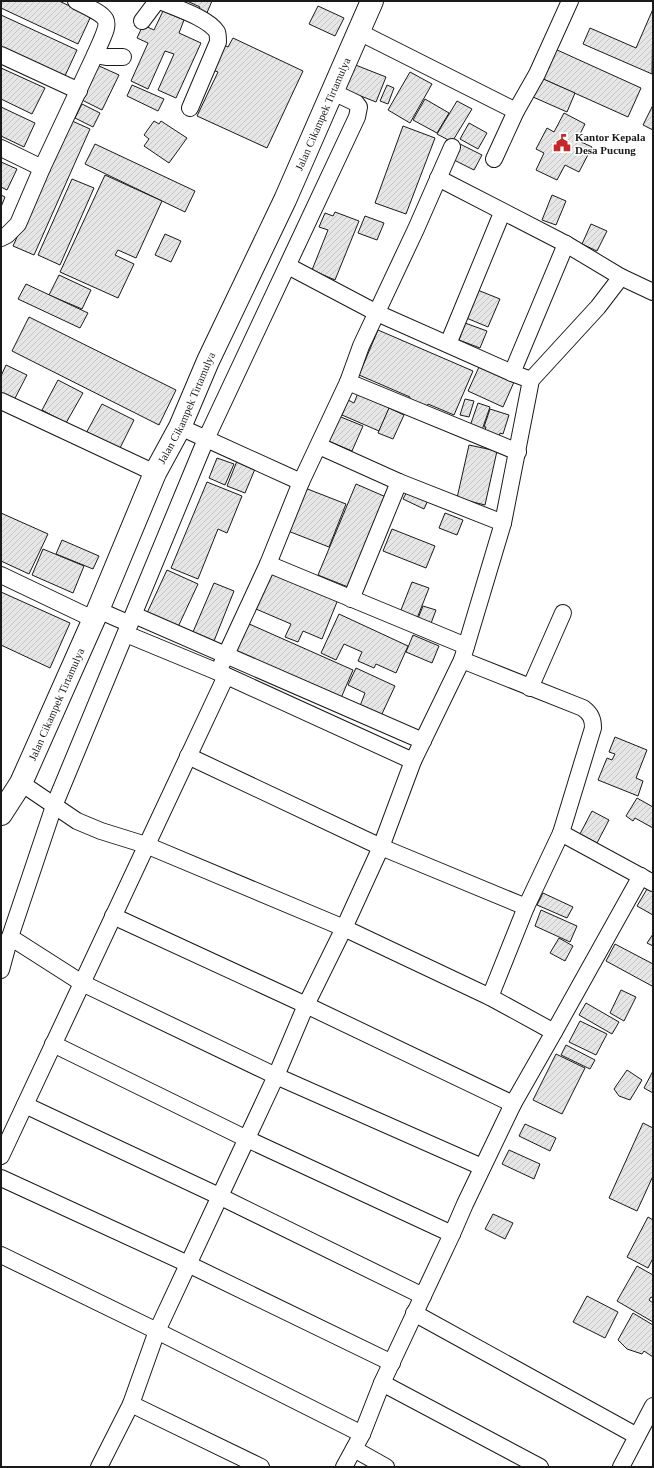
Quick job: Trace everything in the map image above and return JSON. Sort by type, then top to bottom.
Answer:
[{"type":"street","points":[[1,238],[7,235],[18,224],[107,26],[104,16],[98,11],[76,1]]},
{"type":"street","points":[[142,21],[157,1]]},
{"type":"street","points":[[160,1],[196,16],[211,25],[218,33],[218,42],[190,108]]},
{"type":"street","name":"Jalan Cikampek Tirtamulya","points":[[1,814],[21,783],[96,615],[155,473],[180,427],[212,354],[285,200],[372,1]]},
{"type":"street","points":[[494,159],[516,111],[537,74],[570,1]]},
{"type":"street","points":[[359,32],[516,111]]},
{"type":"street","points":[[1,55],[79,91]]},
{"type":"street","points":[[95,55],[106,57],[123,57]]},
{"type":"street","points":[[1,970],[10,937],[54,806],[206,439],[358,117],[359,107],[356,103],[333,92]]},
{"type":"street","points":[[1,1156],[188,756],[222,674],[226,655],[268,564],[301,482],[348,382],[361,346],[416,229],[452,147]]},
{"type":"street","points":[[1,148],[42,168]]},
{"type":"street","points":[[438,178],[502,213],[566,244],[621,277],[653,292]]},
{"type":"street","points":[[448,344],[502,213]]},
{"type":"street","points":[[512,373],[566,244]]},
{"type":"street","points":[[288,266],[377,313],[531,380]]},
{"type":"street","points":[[99,1467],[131,1404],[157,1331],[221,1197],[276,1076],[306,1005],[344,928],[381,847],[414,761],[464,653],[503,523],[531,380],[598,307],[621,277]]},
{"type":"street","points":[[348,382],[518,452]]},
{"type":"street","points":[[1,401],[155,473]]},
{"type":"street","points":[[180,427],[301,482]]},
{"type":"street","points":[[319,446],[399,482],[503,523]]},
{"type":"street","points":[[351,599],[399,482]]},
{"type":"street","points":[[268,564],[351,599],[464,653],[530,688],[583,708],[590,714],[593,720],[593,728],[561,833],[526,907],[490,997]]},
{"type":"street","points":[[1,576],[96,615],[130,624],[226,655],[423,741]]},
{"type":"street","points":[[530,688],[563,613]]},
{"type":"street","points":[[130,624],[222,674],[414,761]]},
{"type":"street","points":[[188,756],[381,847],[526,907]]},
{"type":"street","points":[[21,783],[70,818],[88,826],[146,845],[344,928],[490,997],[554,1032]]},
{"type":"street","points":[[344,1467],[362,1434],[382,1383],[414,1313],[513,1104],[554,1032],[647,880],[561,833]]},
{"type":"street","points":[[113,916],[306,1005],[513,1104]]},
{"type":"street","points":[[10,937],[82,983],[276,1076],[482,1167]]},
{"type":"street","points":[[53,1044],[247,1139],[452,1234]]},
{"type":"street","points":[[25,1104],[221,1197],[423,1296]]},
{"type":"street","points":[[1,1178],[188,1264],[392,1363]]},
{"type":"street","points":[[1,1255],[157,1331],[362,1434]]},
{"type":"street","points":[[414,1313],[638,1436]]},
{"type":"street","points":[[382,1383],[540,1467]]},
{"type":"street","points":[[131,1404],[261,1467]]},
{"type":"street","points":[[621,1467],[653,1406]]},
{"type":"street","points":[[354,1449],[386,1467]]},
{"type":"building","points":[[1,1],[59,1],[91,16],[78,44],[1,8]]},
{"type":"building","points":[[176,1],[187,1],[185,5]]},
{"type":"building","points":[[187,1],[212,1],[206,15],[198,11],[200,7]]},
{"type":"building","points":[[318,6],[344,18],[335,36],[309,24]]},
{"type":"building","points":[[653,9],[652,74],[583,44],[590,28],[636,48]]},
{"type":"building","points":[[163,11],[184,20],[179,33],[201,43],[176,98],[158,90],[174,54],[165,51],[148,89],[131,81],[148,43],[137,38],[143,25],[154,30]]},
{"type":"building","points":[[1,15],[77,50],[64,78],[1,49]]},
{"type":"building","points":[[233,38],[303,71],[267,148],[197,116],[218,72],[210,69],[222,44],[228,47]]},
{"type":"building","points":[[555,49],[641,88],[628,117],[541,78]]},
{"type":"building","points":[[353,64],[386,77],[376,102],[343,89]]},
{"type":"building","points":[[97,65],[119,75],[102,110],[80,99]]},
{"type":"building","points":[[1,68],[45,88],[32,114],[1,99]]},
{"type":"building","points":[[410,72],[432,84],[410,123],[388,110]]},
{"type":"building","points":[[541,78],[575,93],[567,112],[533,97]]},
{"type":"building","points":[[132,85],[164,99],[158,111],[127,96]]},
{"type":"building","points":[[387,85],[394,88],[388,104],[380,101]]},
{"type":"building","points":[[425,99],[449,113],[437,133],[413,120]]},
{"type":"building","points":[[457,101],[472,109],[452,142],[437,134]]},
{"type":"building","points":[[82,104],[100,113],[93,127],[75,118]]},
{"type":"building","points":[[653,105],[653,130],[643,125]]},
{"type":"building","points":[[1,107],[35,123],[24,147],[1,136]]},
{"type":"building","name":"Kantor Kepala Desa Pucung","points":[[564,113],[585,124],[577,140],[592,147],[579,172],[565,165],[557,180],[536,170],[544,153],[536,149],[547,128],[554,132]]},
{"type":"building","points":[[70,120],[90,129],[34,255],[13,246]]},
{"type":"building","points":[[154,121],[159,124],[161,121],[187,138],[169,163],[144,146],[149,139],[144,135]]},
{"type":"building","points":[[469,123],[487,133],[478,149],[460,139]]},
{"type":"building","points":[[403,126],[435,138],[406,214],[375,203]]},
{"type":"building","points":[[458,143],[482,155],[474,170],[450,158]]},
{"type":"building","points":[[95,144],[195,191],[185,212],[85,164]]},
{"type":"building","points":[[1,162],[17,169],[7,190],[1,187]]},
{"type":"building","points":[[105,175],[162,201],[136,258],[118,250],[115,255],[134,264],[118,298],[60,272]]},
{"type":"building","points":[[72,179],[94,188],[60,265],[38,255]]},
{"type":"building","points":[[1,195],[5,197],[1,207]]},
{"type":"building","points":[[552,195],[566,201],[556,225],[542,220]]},
{"type":"building","points":[[335,212],[359,221],[335,280],[312,270],[328,230],[319,227],[325,213],[333,216]]},
{"type":"building","points":[[365,216],[384,223],[377,240],[358,233]]},
{"type":"building","points":[[591,224],[607,231],[597,251],[582,244]]},
{"type":"building","points":[[165,234],[181,241],[171,262],[155,255]]},
{"type":"building","points":[[59,275],[91,290],[82,309],[49,295]]},
{"type":"building","points":[[26,284],[88,313],[80,328],[18,299]]},
{"type":"building","points":[[475,289],[500,299],[488,327],[464,317]]},
{"type":"building","points":[[29,317],[176,390],[159,425],[12,351]]},
{"type":"building","points":[[465,323],[487,331],[480,348],[459,340]]},
{"type":"building","points":[[378,330],[473,371],[454,415],[428,404],[426,408],[409,401],[410,397],[359,375]]},
{"type":"building","points":[[6,365],[27,375],[13,402],[1,396],[1,376]]},
{"type":"building","points":[[479,367],[514,382],[503,407],[468,391]]},
{"type":"building","points":[[58,380],[83,393],[66,423],[42,410]]},
{"type":"building","points":[[358,393],[390,407],[379,431],[342,415],[348,400],[354,403]]},
{"type":"building","points":[[465,399],[474,401],[469,417],[460,415]]},
{"type":"building","points":[[478,403],[490,407],[482,430],[470,426]]},
{"type":"building","points":[[102,404],[134,420],[117,454],[84,437]]},
{"type":"building","points":[[389,408],[404,415],[393,439],[378,433]]},
{"type":"building","points":[[490,409],[509,415],[503,434],[500,433],[499,438],[484,433],[486,427],[484,427]]},
{"type":"building","points":[[336,415],[363,426],[352,451],[326,440]]},
{"type":"building","points":[[469,445],[497,451],[485,505],[457,498]]},
{"type":"building","points":[[217,458],[234,464],[225,485],[209,478]]},
{"type":"building","points":[[237,461],[255,469],[245,493],[227,486]]},
{"type":"building","points":[[207,482],[242,496],[227,533],[218,529],[198,579],[171,568]]},
{"type":"building","points":[[356,484],[386,497],[348,587],[318,575]]},
{"type":"building","points":[[305,488],[346,504],[329,547],[288,531]]},
{"type":"building","points":[[409,488],[429,498],[424,509],[403,499]]},
{"type":"building","points":[[1,513],[48,534],[29,574],[1,561]]},
{"type":"building","points":[[445,513],[463,520],[457,535],[439,528]]},
{"type":"building","points":[[392,529],[435,546],[426,568],[383,551]]},
{"type":"building","points":[[62,540],[99,556],[93,569],[56,554]]},
{"type":"building","points":[[43,549],[84,566],[73,593],[32,575]]},
{"type":"building","points":[[273,569],[339,597],[322,639],[303,631],[298,642],[285,637],[291,624],[256,609]]},
{"type":"building","points":[[167,570],[198,584],[178,627],[147,613]]},
{"type":"building","points":[[412,582],[429,588],[416,621],[399,615]]},
{"type":"building","points":[[214,583],[234,591],[214,641],[193,632]]},
{"type":"building","points":[[1,592],[70,623],[50,668],[1,645]]},
{"type":"building","points":[[423,606],[436,610],[430,626],[417,621]]},
{"type":"building","points":[[339,614],[408,646],[396,673],[376,664],[374,668],[358,661],[362,652],[344,644],[336,660],[321,653]]},
{"type":"building","points":[[247,623],[353,670],[341,698],[234,651]]},
{"type":"building","points":[[413,635],[439,646],[432,663],[406,652]]},
{"type":"building","points":[[356,668],[395,686],[381,716],[360,706],[365,693],[348,685]]},
{"type":"building","points":[[615,737],[647,750],[636,778],[643,781],[638,796],[598,780],[607,758],[612,760],[615,754],[609,752]]},
{"type":"building","points":[[637,798],[653,807],[653,828],[635,818],[633,821],[626,816]]},
{"type":"building","points":[[592,811],[609,820],[597,843],[580,834]]},
{"type":"building","points":[[650,884],[653,886],[653,915],[637,906]]},
{"type":"building","points":[[543,893],[573,907],[567,918],[537,905]]},
{"type":"building","points":[[541,910],[577,926],[570,942],[535,926]]},
{"type":"building","points":[[653,934],[653,946],[647,943]]},
{"type":"building","points":[[559,938],[573,946],[565,961],[550,953]]},
{"type":"building","points":[[615,944],[653,964],[652,986],[606,961]]},
{"type":"building","points":[[621,990],[636,997],[624,1021],[610,1013]]},
{"type":"building","points":[[586,1003],[619,1022],[612,1034],[579,1015]]},
{"type":"building","points":[[580,1021],[607,1034],[596,1055],[569,1042]]},
{"type":"building","points":[[566,1045],[595,1060],[590,1069],[561,1055]]},
{"type":"building","points":[[556,1054],[585,1068],[562,1114],[533,1100]]},
{"type":"building","points":[[627,1070],[642,1080],[630,1100],[619,1096],[614,1089]]},
{"type":"building","points":[[653,1071],[653,1093],[644,1088]]},
{"type":"building","points":[[643,1123],[653,1128],[653,1176],[637,1211],[609,1198]]},
{"type":"building","points":[[525,1124],[556,1138],[550,1151],[519,1136]]},
{"type":"building","points":[[509,1150],[540,1164],[534,1179],[502,1164]]},
{"type":"building","points":[[493,1214],[513,1223],[505,1239],[485,1229]]},
{"type":"building","points":[[648,1217],[653,1220],[653,1258],[648,1268],[627,1257]]},
{"type":"building","points":[[637,1266],[653,1275],[653,1298],[651,1297],[649,1300],[653,1303],[653,1322],[617,1301]]},
{"type":"building","points":[[587,1296],[618,1312],[605,1338],[573,1322]]},
{"type":"building","points":[[633,1313],[653,1325],[653,1357],[644,1351],[642,1354],[627,1349],[618,1340]]},
{"type":"place","name":"Kantor Kepala Desa Pucung","points":[[562,143]]}]
